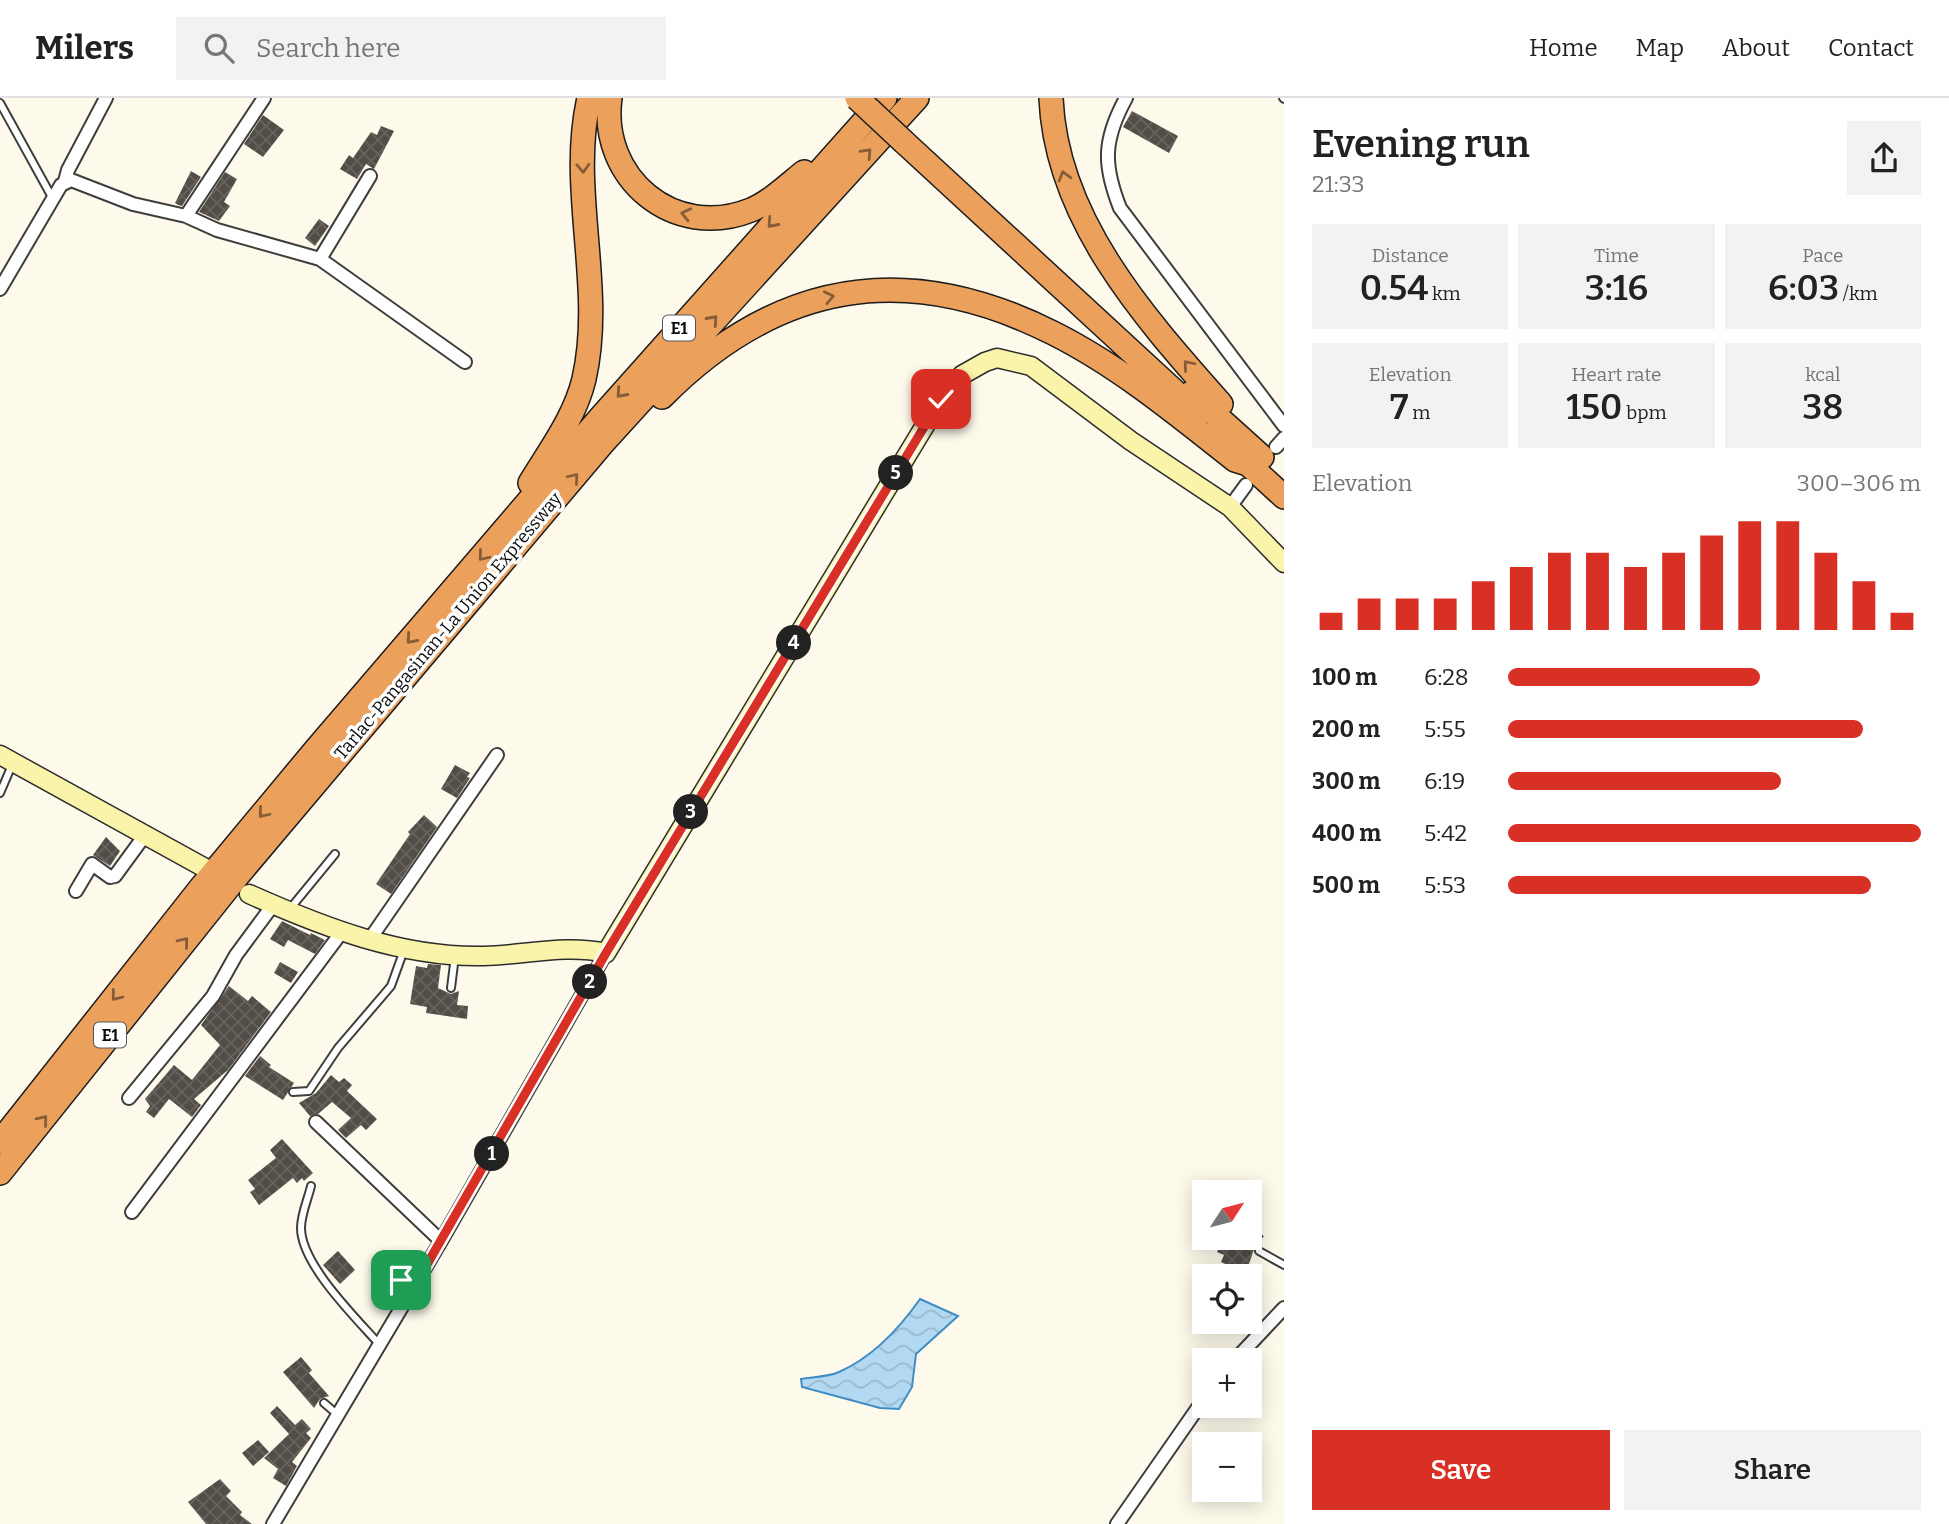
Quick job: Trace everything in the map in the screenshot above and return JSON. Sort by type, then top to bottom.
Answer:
[{"type":"highway","points":[[510,523],[519,500],[568,421],[584,380],[589,334],[589,288],[582,143],[589,98]]},
{"type":"highway","points":[[610,98],[609,135],[617,158],[637,189],[666,208],[703,218],[752,209],[850,136]]},
{"type":"highway","points":[[857,98],[909,138],[1284,477]]},
{"type":"highway","points":[[874,98],[909,138]]},
{"type":"highway","name":"Tarlac-Pangasinan-La Union Expressway","points":[[0,1142],[203,885],[510,523],[885,98]]},
{"type":"highway","name":"Tarlac-Pangasinan-La Union Expressway","points":[[0,1173],[239,874],[602,444],[917,98]]},
{"type":"highway","points":[[1051,98],[1052,123],[1065,181],[1085,225],[1164,335],[1252,439],[1284,497]]},
{"type":"highway","points":[[602,444],[626,434],[699,363],[765,318],[792,306],[835,295],[906,291],[958,298],[1053,333],[1166,405],[1235,460],[1263,458]]},
{"type":"street","points":[[0,289],[65,181],[73,160],[106,98]]},
{"type":"street","points":[[186,216],[264,98]]},
{"type":"street","points":[[1126,98],[1111,128],[1108,153],[1110,181],[1120,208],[1284,426]]},
{"type":"street","points":[[320,259],[370,176]]},
{"type":"street","points":[[65,181],[71,180],[133,204],[186,216],[217,230],[320,259],[465,362]]},
{"type":"street","points":[[273,1524],[441,1241],[606,953],[941,399],[975,365],[996,358],[1031,366],[1131,441],[1230,507],[1284,563]]},
{"type":"street","points":[[1230,507],[1263,458]]},
{"type":"street","points":[[370,939],[497,755]]},
{"type":"street","points":[[7,759],[205,868]]},
{"type":"street","points":[[76,891],[92,864],[110,877],[115,876],[145,835]]},
{"type":"street","points":[[249,894],[341,933],[405,948],[483,956],[573,949],[606,953]]},
{"type":"street","points":[[129,1098],[213,996],[236,955],[281,908]]},
{"type":"street","points":[[132,1212],[341,933]]},
{"type":"street","points":[[316,1122],[441,1241]]},
{"type":"street","points":[[1246,1348],[1284,1308]]},
{"type":"street","points":[[1117,1524],[1192,1416]]},
{"type":"lane","points":[[0,103],[53,199]]},
{"type":"lane","points":[[0,793],[7,759]]},
{"type":"lane","points":[[281,908],[335,854]]},
{"type":"lane","points":[[293,1093],[309,1091],[338,1048],[391,986],[405,948]]},
{"type":"lane","points":[[452,988],[455,954]]},
{"type":"lane","points":[[312,1185],[301,1227],[303,1245],[343,1302],[380,1345]]},
{"type":"lane","points":[[1259,1251],[1284,1265]]},
{"type":"lane","points":[[401,1280],[395,1288],[406,1301]]},
{"type":"lane","points":[[324,1403],[338,1415]]},
{"type":"water","points":[[920,1299],[958,1316],[916,1354],[912,1387],[899,1409],[880,1408],[802,1387],[801,1379],[835,1374],[874,1350],[894,1331]]},
{"type":"building","points":[[1132,111],[1178,136],[1169,153],[1123,127]]},
{"type":"building","points":[[263,115],[284,130],[263,157],[244,144]]},
{"type":"building","points":[[381,126],[394,131],[374,169],[366,164],[357,179],[340,169],[349,155],[353,158],[371,132],[377,135]]},
{"type":"building","points":[[191,171],[201,177],[182,206],[178,205],[175,203]]},
{"type":"building","points":[[225,172],[237,179],[224,202],[230,206],[219,221],[199,212]]},
{"type":"building","points":[[319,219],[329,226],[315,246],[305,238]]},
{"type":"building","points":[[455,765],[470,773],[467,777],[470,778],[457,798],[441,789]]},
{"type":"building","points":[[424,815],[437,827],[391,894],[376,884],[410,834],[408,832]]},
{"type":"building","points":[[106,837],[120,851],[110,866],[93,855]]},
{"type":"building","points":[[282,921],[325,940],[315,954],[288,940],[284,947],[270,939]]},
{"type":"building","points":[[280,962],[298,972],[291,983],[274,973]]},
{"type":"building","points":[[428,964],[441,965],[438,988],[451,994],[459,991],[457,1005],[468,1006],[467,1019],[426,1013],[427,1007],[410,1004],[416,966],[427,968]]},
{"type":"building","points":[[229,986],[248,1001],[252,996],[271,1012],[228,1070],[194,1099],[201,1105],[192,1117],[169,1099],[154,1118],[146,1112],[150,1106],[145,1099],[174,1065],[192,1080],[220,1045],[201,1025]]},
{"type":"building","points":[[260,1056],[271,1065],[269,1067],[294,1083],[283,1100],[245,1076]]},
{"type":"building","points":[[331,1075],[339,1082],[344,1078],[352,1085],[347,1091],[377,1119],[366,1130],[361,1125],[346,1138],[338,1130],[351,1118],[332,1102],[318,1114],[310,1116],[299,1103],[316,1093]]},
{"type":"building","points":[[282,1139],[313,1173],[297,1183],[293,1178],[259,1205],[250,1192],[255,1189],[248,1180],[276,1158],[270,1150]]},
{"type":"building","points":[[1254,1250],[1249,1264],[1226,1264],[1221,1262],[1224,1255],[1217,1252]]},
{"type":"building","points":[[338,1251],[355,1270],[340,1284],[323,1265]]},
{"type":"building","points":[[301,1357],[312,1370],[309,1373],[329,1396],[320,1399],[314,1408],[283,1372]]},
{"type":"building","points":[[277,1406],[295,1425],[302,1419],[311,1429],[306,1433],[311,1438],[292,1462],[297,1466],[286,1486],[273,1478],[278,1469],[264,1458],[289,1434],[270,1413]]},
{"type":"building","points":[[258,1440],[269,1452],[253,1466],[242,1453]]},
{"type":"building","points":[[220,1479],[231,1491],[226,1496],[242,1512],[240,1515],[252,1524],[206,1524],[188,1502]]},
{"type":"route","points":[[401,1280],[395,1288],[406,1301],[606,953],[941,399]]}]
